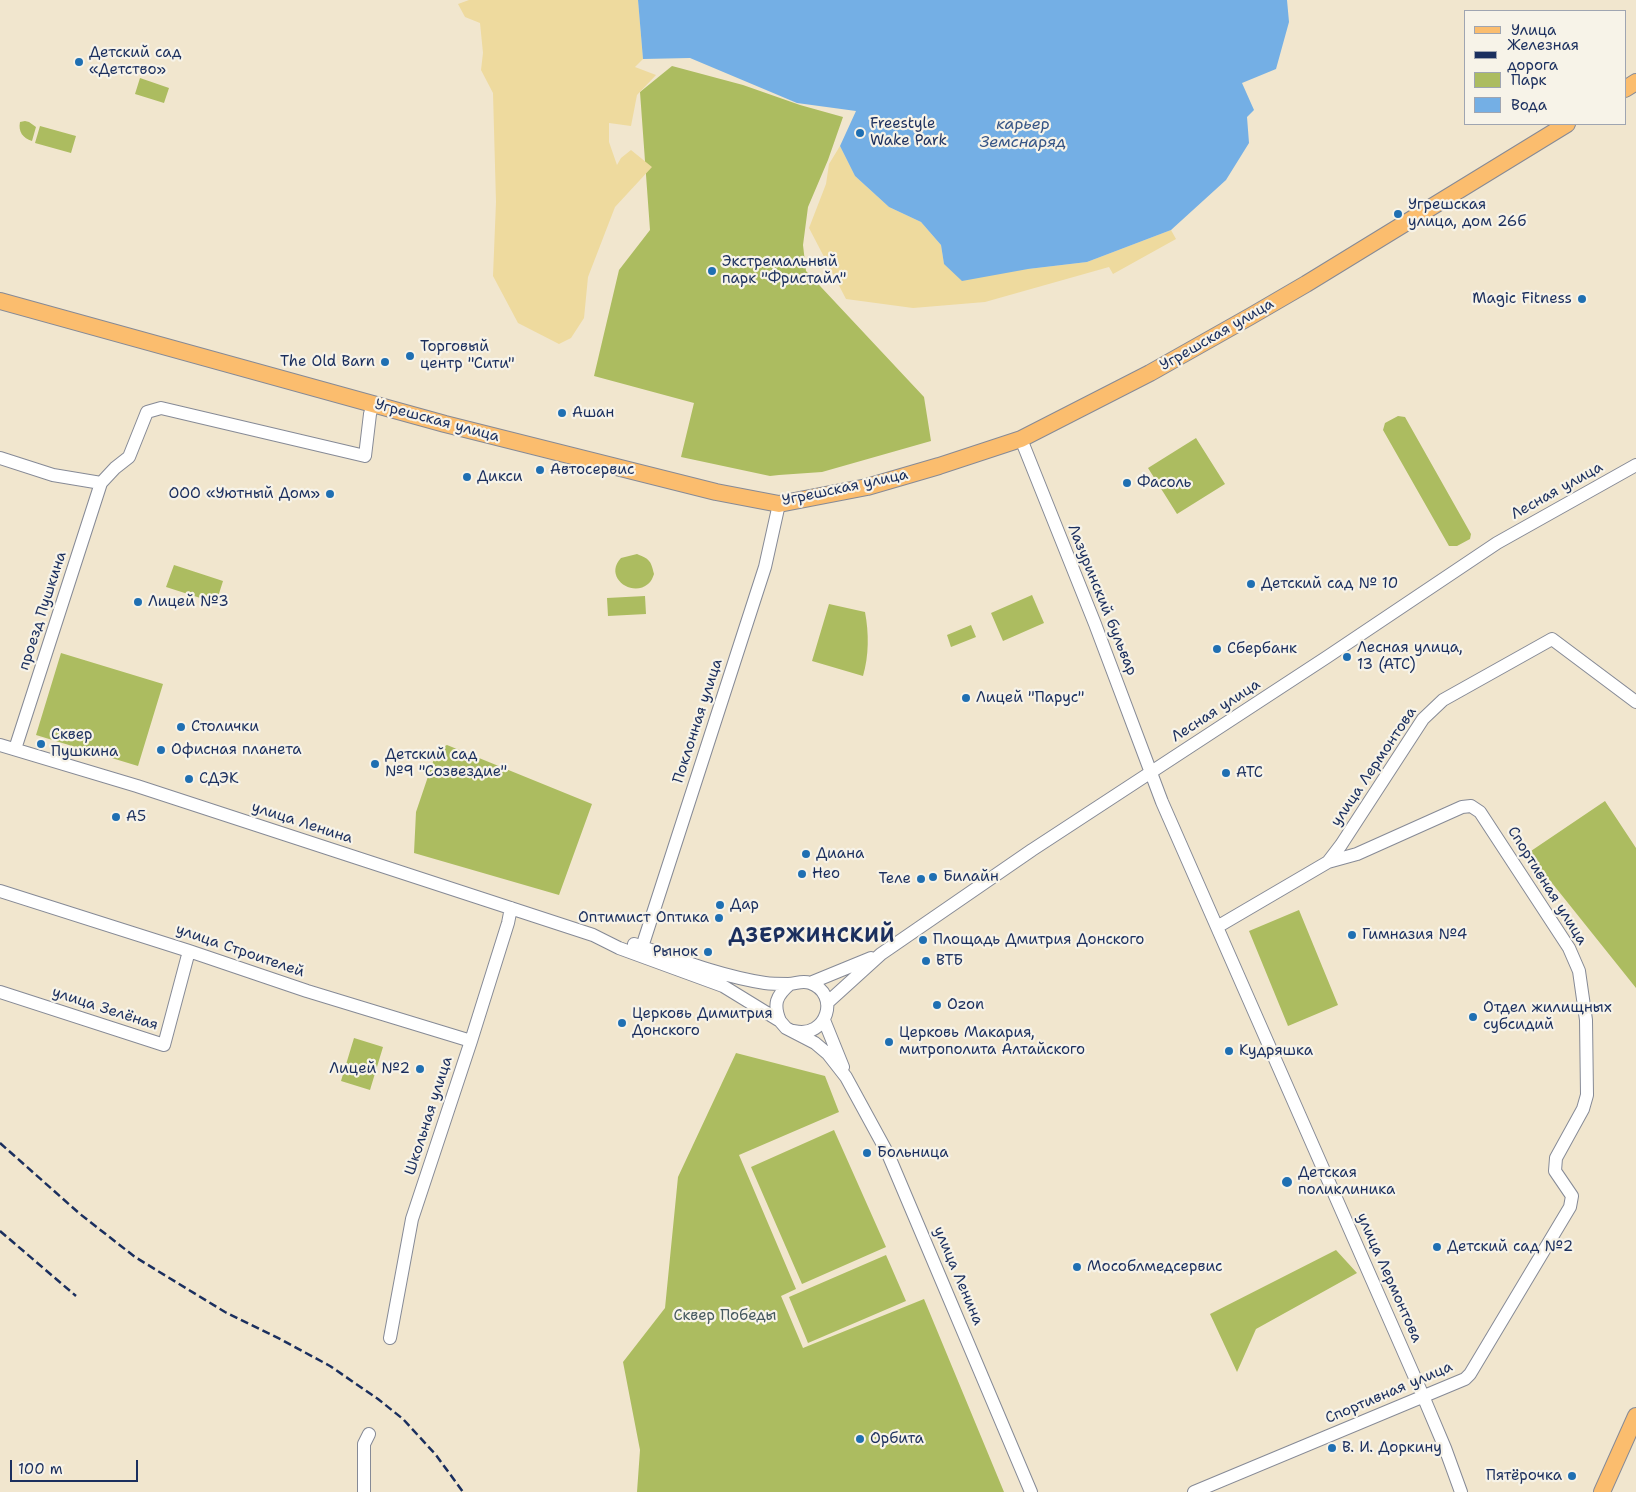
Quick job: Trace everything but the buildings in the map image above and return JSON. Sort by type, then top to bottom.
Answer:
[{"type":"main road","name":"Угрешская улица","points":[[0,301],[445,424],[716,492],[779,504],[867,487],[940,466],[1021,439],[1150,373],[1251,316],[1564,125]]},
{"type":"main road","points":[[1602,1492],[1636,1416]]},
{"type":"street","points":[[0,458],[53,475],[101,483],[129,457],[148,412],[161,408],[365,456],[373,404]]},
{"type":"street","name":"Лазуринский бульвар","points":[[1021,439],[1152,773]]},
{"type":"street","name":"Лесная улица","points":[[827,1003],[881,954],[1032,850],[1152,773],[1497,543],[1636,465]]},
{"type":"street","name":"проезд Пушкина","points":[[15,749],[101,483]]},
{"type":"street","name":"Поклонная улица","points":[[642,947],[765,567],[779,504]]},
{"type":"street","name":"улица Лермонтова","points":[[1217,927],[1328,862],[1423,719],[1443,700],[1552,640],[1636,702]]},
{"type":"street","name":"улица Ленина","points":[[0,745],[137,786],[593,935],[621,940],[726,975],[767,983],[790,984],[802,981],[810,983]]},
{"type":"street","name":"улица Лермонтова","points":[[1152,773],[1162,802],[1423,1396],[1461,1492]]},
{"type":"street","name":"Спортивная улица","points":[[1194,1492],[1464,1379],[1470,1374],[1570,1207],[1572,1196],[1555,1170],[1556,1158],[1583,1109],[1587,1094],[1586,1020],[1579,971],[1569,948],[1480,812],[1471,806],[1462,807],[1357,854],[1328,862]]},
{"type":"street","name":"улица Строителей","points":[[0,891],[307,991],[471,1041]]},
{"type":"street","name":"Школьная улица","points":[[390,1338],[412,1219],[471,1041],[511,908]]},
{"type":"street","name":"улица Ленина","points":[[593,935],[619,948],[723,986],[780,1021],[792,1031],[815,1043],[828,1054],[846,1077],[888,1154],[1031,1492]]},
{"type":"street","name":"улица Зелёная","points":[[0,992],[164,1045],[189,951]]},
{"type":"street","points":[[810,983],[881,954]]},
{"type":"street","points":[[792,1031],[801,1033],[812,1031],[820,1026],[824,1020],[827,1003],[824,995],[819,988],[810,983]]},
{"type":"street","points":[[780,1021],[777,1013],[777,999],[790,984]]},
{"type":"street","name":"улица Ленина","points":[[824,1020],[846,1077]]},
{"type":"street","points":[[364,1492],[364,1444],[368,1434]]},
{"type":"green space","name":"Экстремальный парк \"Фристайл\"","points":[[672,66],[743,85],[800,105],[843,117],[828,160],[808,207],[803,245],[806,271],[924,397],[931,441],[822,472],[770,476],[681,457],[694,403],[594,376],[619,270],[650,230],[640,92]]},
{"type":"green space","points":[[140,78],[169,88],[164,103],[135,94]]},
{"type":"green space","points":[[25,121],[36,127],[32,141],[21,132],[20,122]]},
{"type":"green space","points":[[40,126],[76,136],[71,153],[35,143]]},
{"type":"green space","points":[[1398,416],[1405,417],[1471,534],[1470,539],[1457,546],[1449,546],[1383,430],[1385,423]]},
{"type":"green space","points":[[1196,438],[1225,484],[1177,514],[1148,468]]},
{"type":"green space","points":[[637,554],[649,561],[654,574],[648,584],[642,588],[634,589],[622,583],[617,578],[615,572],[616,565],[621,558]]},
{"type":"green space","points":[[174,565],[223,581],[216,603],[166,587]]},
{"type":"green space","points":[[1032,595],[1044,623],[1003,641],[991,613]]},
{"type":"green space","points":[[645,596],[646,614],[608,616],[607,598]]},
{"type":"green space","points":[[829,604],[865,612],[868,644],[863,676],[812,661]]},
{"type":"green space","points":[[971,625],[976,637],[951,647],[947,635]]},
{"type":"green space","points":[[61,653],[163,684],[138,766],[36,735]]},
{"type":"green space","points":[[447,745],[592,804],[559,895],[414,853],[416,812],[437,750]]},
{"type":"green space","points":[[1605,801],[1636,848],[1636,988],[1528,853]]},
{"type":"green space","points":[[1299,910],[1338,1005],[1288,1026],[1249,931]]},
{"type":"green space","points":[[354,1038],[383,1047],[370,1090],[341,1081]]},
{"type":"green space","name":"Сквер Победы","points":[[736,1053],[825,1076],[839,1112],[739,1155],[796,1289],[781,1296],[803,1348],[924,1299],[1004,1492],[637,1492],[640,1450],[623,1362],[665,1308],[678,1177]]},
{"type":"green space","points":[[834,1130],[886,1247],[802,1284],[751,1167]]},
{"type":"green space","points":[[1336,1250],[1357,1273],[1256,1329],[1237,1372],[1210,1314]]},
{"type":"green space","points":[[886,1255],[906,1301],[808,1343],[789,1297]]},
{"type":"sand","points":[[469,0],[638,0],[643,59],[635,67],[656,75],[637,95],[631,126],[609,123],[609,142],[617,165],[621,158],[631,150],[652,167],[615,207],[588,277],[584,318],[571,338],[559,344],[518,323],[493,276],[496,202],[493,93],[481,70],[483,53],[480,23],[465,17],[458,4]]},
{"type":"sand","points":[[840,146],[855,176],[889,207],[921,222],[941,245],[944,264],[1028,269],[1087,262],[1171,230],[1176,239],[1113,274],[1109,267],[985,302],[913,308],[846,299],[809,228],[826,184],[829,164]]},
{"type":"water","name":"карьер Земснаряд","points":[[638,0],[1287,0],[1289,22],[1276,69],[1242,83],[1254,110],[1247,117],[1249,143],[1226,180],[1171,230],[1087,262],[1028,269],[962,281],[944,264],[941,245],[921,222],[889,207],[855,176],[840,146],[856,111],[797,103],[690,58],[643,59]]},
{"type":"railway","points":[[0,1143],[80,1214],[135,1257],[225,1312],[330,1366],[378,1399],[403,1419],[436,1455],[463,1492]]},
{"type":"railway","points":[[0,1231],[76,1296]]},
{"type":"place","name":"Детский сад «Детство»","points":[[79,62]]},
{"type":"place","name":"Freestyle Wake Park","points":[[860,133]]},
{"type":"place","name":"Угрешская улица, дом 26б","points":[[1398,214]]},
{"type":"place","name":"Экстремальный парк \"Фристайл\"","points":[[712,271]]},
{"type":"place","name":"Magic Fitness","points":[[1582,299]]},
{"type":"place","name":"Торговый центр \"Сити\"","points":[[410,356]]},
{"type":"place","name":"The Old Barn","points":[[385,362]]},
{"type":"place","name":"Ашан","points":[[562,413]]},
{"type":"place","name":"Автосервис","points":[[540,470]]},
{"type":"place","name":"Дикси","points":[[467,477]]},
{"type":"place","name":"Фасоль","points":[[1127,483]]},
{"type":"place","name":"ООО «Уютный Дом»","points":[[330,494]]},
{"type":"place","name":"Детский сад № 10","points":[[1251,584]]},
{"type":"place","name":"Лицей №3","points":[[138,602]]},
{"type":"place","name":"Сбербанк","points":[[1217,649]]},
{"type":"place","name":"Лесная улица, 13 (АТС)","points":[[1347,657]]},
{"type":"place","name":"Лицей \"Парус\"","points":[[966,698]]},
{"type":"place","name":"Столички","points":[[181,727]]},
{"type":"place","name":"Сквер Пушкина","points":[[41,744]]},
{"type":"place","name":"Офисная планета","points":[[161,750]]},
{"type":"place","name":"Детский сад №9 \"Созвездие\"","points":[[375,764]]},
{"type":"place","name":"АТС","points":[[1226,773]]},
{"type":"place","name":"СДЭК","points":[[189,779]]},
{"type":"place","name":"А5","points":[[116,817]]},
{"type":"place","name":"Диана","points":[[806,854]]},
{"type":"place","name":"Нео","points":[[802,874]]},
{"type":"place","name":"Билайн","points":[[933,877]]},
{"type":"place","name":"Теле","points":[[921,879]]},
{"type":"place","name":"Дар","points":[[720,905]]},
{"type":"place","name":"Оптимист Оптика","points":[[719,918]]},
{"type":"place","name":"Гимназия №4","points":[[1352,935]]},
{"type":"place","name":"Площадь Дмитрия Донского","points":[[923,940]]},
{"type":"place","name":"Рынок","points":[[708,952]]},
{"type":"place","name":"ВТБ","points":[[926,961]]},
{"type":"place","name":"Ozon","points":[[937,1005]]},
{"type":"place","name":"Отдел жилищных субсидий","points":[[1473,1017]]},
{"type":"place","name":"Церковь Димитрия Донского","points":[[622,1023]]},
{"type":"place","name":"Церковь Макария, митрополита Алтайского","points":[[889,1042]]},
{"type":"place","name":"Кудряшка","points":[[1229,1051]]},
{"type":"place","name":"Лицей №2","points":[[420,1069]]},
{"type":"place","name":"Больница","points":[[867,1153]]},
{"type":"place","name":"Детская поликлиника","points":[[1287,1182]]},
{"type":"place","name":"Детский сад №2","points":[[1437,1247]]},
{"type":"place","name":"Мособлмедсервис","points":[[1077,1267]]},
{"type":"place","name":"Орбита","points":[[860,1439]]},
{"type":"place","name":"В. И. Доркину","points":[[1332,1448]]},
{"type":"place","name":"Пятёрочка","points":[[1572,1476]]},
{"type":"district","name":"ДЗЕРЖИНСКИЙ","points":[[812,937]]}]
